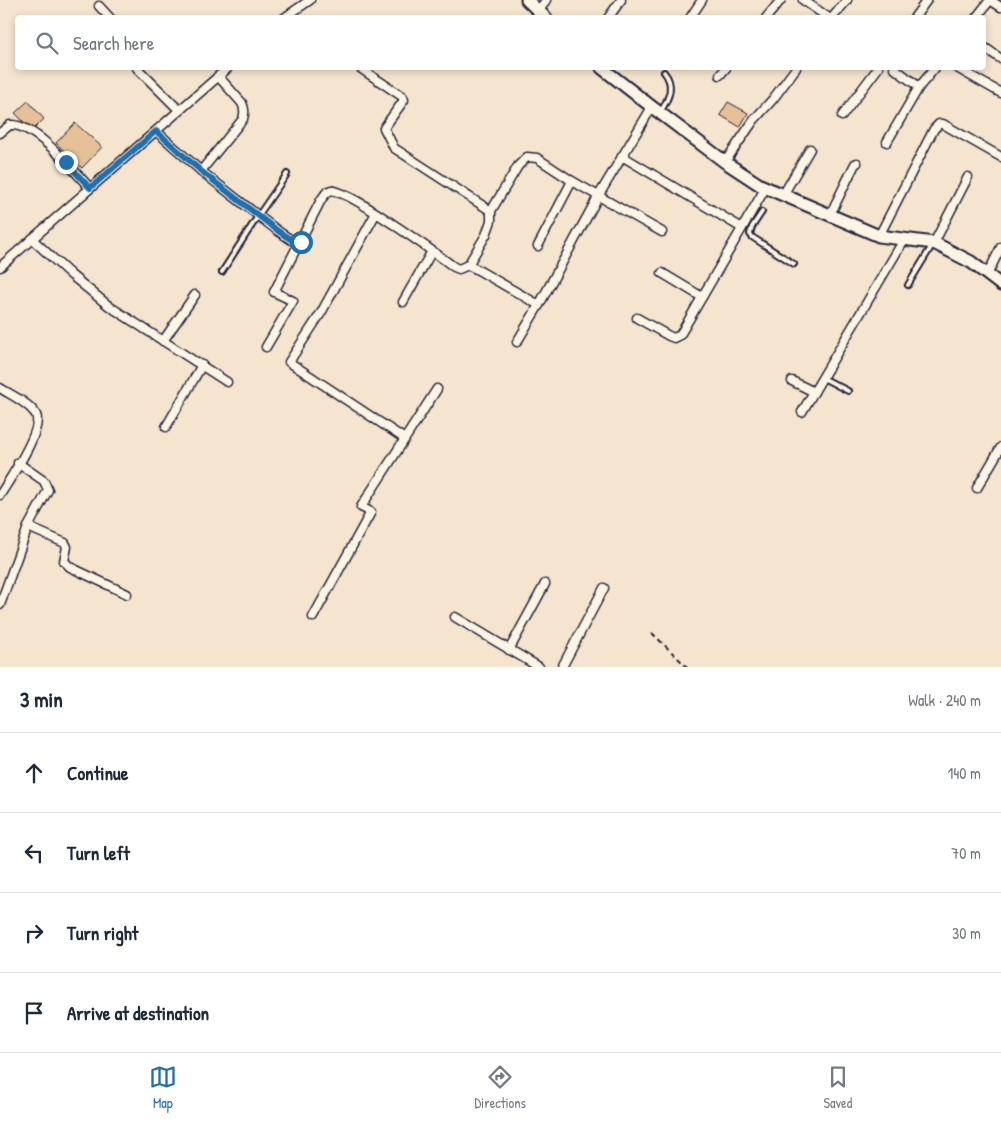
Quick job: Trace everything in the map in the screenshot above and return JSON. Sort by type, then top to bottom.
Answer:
[{"type":"street","points":[[527,0],[542,14],[546,0]]},
{"type":"street","points":[[610,15],[621,0]]},
{"type":"street","points":[[692,15],[702,0]]},
{"type":"street","points":[[768,15],[780,0]]},
{"type":"street","points":[[803,0],[826,15]]},
{"type":"street","points":[[833,15],[847,0]]},
{"type":"street","points":[[916,15],[927,0]]},
{"type":"street","points":[[978,15],[990,0],[1001,7]]},
{"type":"street","points":[[288,15],[308,1]]},
{"type":"street","points":[[99,6],[107,15]]},
{"type":"street","points":[[986,49],[1001,59]]},
{"type":"street","points":[[139,70],[180,111]]},
{"type":"street","points":[[0,267],[226,70]]},
{"type":"street","points":[[363,70],[403,97],[404,100],[384,128],[394,148],[491,212]]},
{"type":"street","points":[[605,70],[725,162],[766,187],[879,236],[934,242],[971,262],[1001,285]]},
{"type":"street","points":[[720,75],[724,70]]},
{"type":"street","points":[[725,162],[754,120],[773,99],[795,70]]},
{"type":"street","points":[[842,116],[876,70]]},
{"type":"street","points":[[897,70],[920,87]]},
{"type":"street","points":[[887,142],[920,87],[933,70]]},
{"type":"street","points":[[961,70],[1001,93]]},
{"type":"street","points":[[201,171],[245,114],[245,108],[242,103],[218,76]]},
{"type":"street","points":[[518,342],[622,156],[656,110]]},
{"type":"street","points":[[879,236],[934,129],[939,124],[943,124],[1001,158]]},
{"type":"street","points":[[0,133],[10,125],[21,126],[54,150],[90,188]]},
{"type":"street","points":[[156,131],[201,171],[258,216],[299,245]]},
{"type":"street","points":[[783,195],[810,149]]},
{"type":"street","points":[[622,156],[743,225]]},
{"type":"street","points":[[266,347],[293,301],[274,292],[321,200],[326,193],[332,190],[343,193],[376,213],[454,268],[459,269],[468,265],[486,235],[491,221],[491,212],[518,166],[527,157],[537,158],[572,181],[662,232]]},
{"type":"street","points":[[830,215],[857,162]]},
{"type":"street","points":[[934,242],[968,177]]},
{"type":"street","points":[[538,246],[572,181]]},
{"type":"street","points":[[637,318],[674,338],[680,335],[766,187]]},
{"type":"street","points":[[376,213],[320,313],[289,362],[405,440]]},
{"type":"street","points":[[802,412],[905,238]]},
{"type":"street","points":[[32,239],[100,299],[227,382]]},
{"type":"street","points":[[987,275],[1001,247]]},
{"type":"street","points":[[403,302],[432,251]]},
{"type":"street","points":[[468,265],[539,305]]},
{"type":"street","points":[[662,273],[702,297]]},
{"type":"street","points":[[163,341],[195,295]]},
{"type":"street","points":[[166,427],[202,365]]},
{"type":"street","points":[[792,381],[814,392]]},
{"type":"street","points":[[0,388],[35,413],[38,420],[34,436],[0,495]]},
{"type":"street","points":[[313,616],[372,512],[362,507],[437,389]]},
{"type":"street","points":[[977,488],[1001,447]]},
{"type":"street","points":[[0,605],[28,526],[48,490],[44,481],[18,463]]},
{"type":"street","points":[[28,526],[65,543],[67,546],[64,561],[70,567],[127,594]]},
{"type":"street","points":[[509,650],[545,584]]},
{"type":"street","points":[[562,667],[604,588]]},
{"type":"street","points":[[455,617],[539,667]]},
{"type":"lane","points":[[656,110],[669,96],[669,78],[664,72]]},
{"type":"lane","points":[[222,272],[287,174]]},
{"type":"lane","points":[[762,212],[752,227],[750,234],[794,264]]},
{"type":"lane","points":[[743,225],[752,227]]},
{"type":"lane","points":[[908,285],[934,242]]},
{"type":"lane","points":[[822,378],[848,391]]},
{"type":"path","points":[[652,633],[687,667]]},
{"type":"building","points":[[28,101],[44,119],[35,128],[25,123],[15,113]]},
{"type":"building","points":[[728,102],[748,113],[740,127],[720,115]]},
{"type":"building","points":[[75,123],[102,147],[82,168],[56,143]]},
{"type":"route","points":[[66,162],[90,188],[156,131],[201,171],[278,231],[299,245],[301,242]]}]
